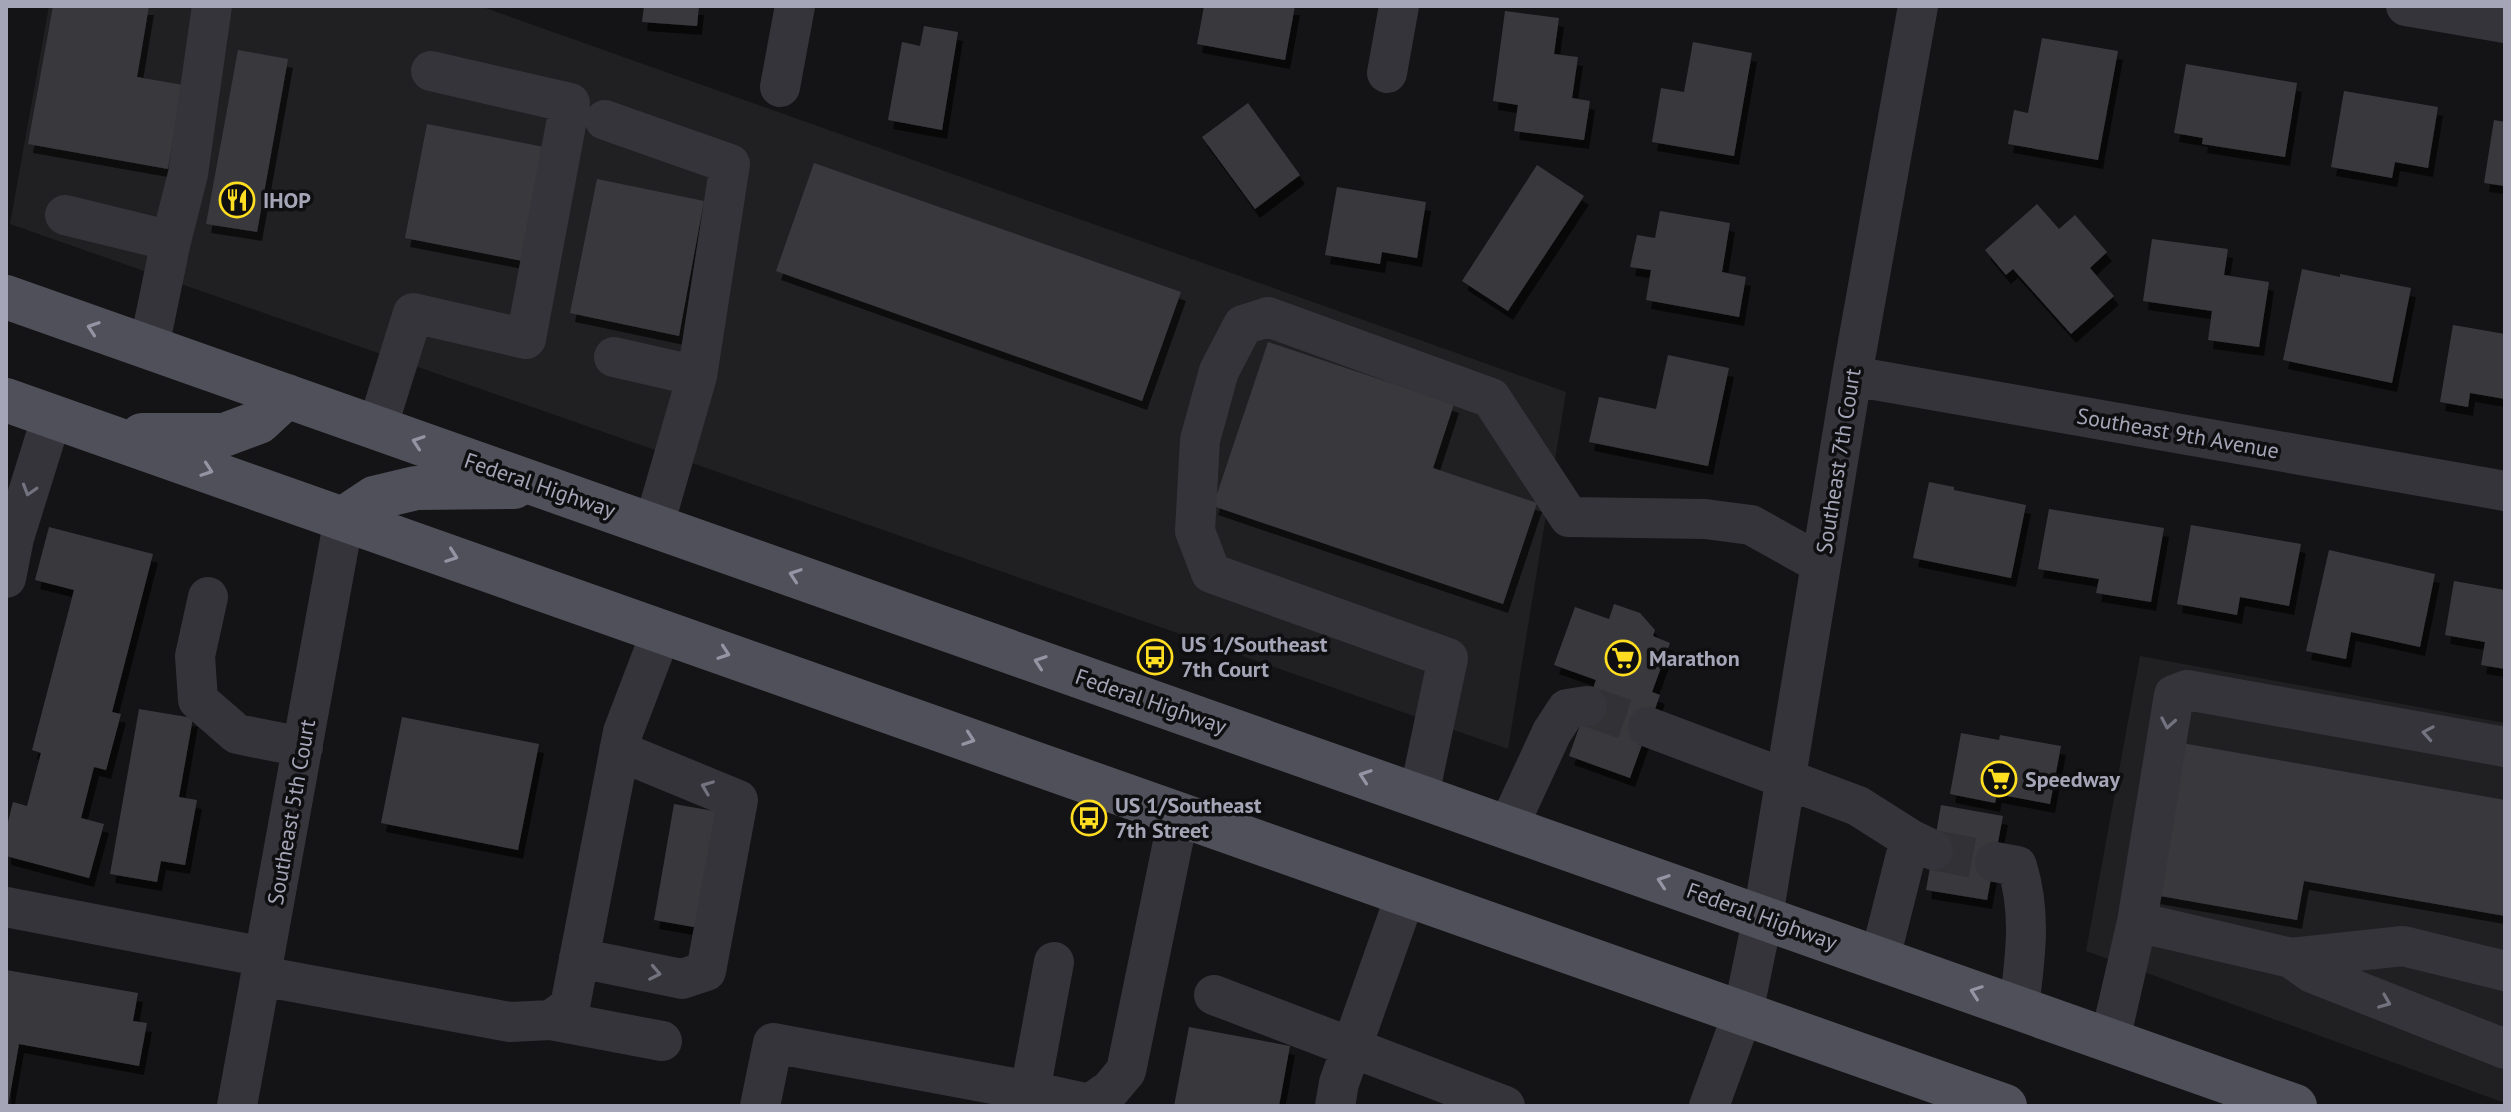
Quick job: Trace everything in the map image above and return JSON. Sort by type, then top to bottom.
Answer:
[{"type":"main road","name":"Federal Highway","points":[[6,297],[2295,1106]]},
{"type":"main road","points":[[107,435],[224,435],[259,422],[287,396]]},
{"type":"main road","points":[[6,400],[2005,1106]]},
{"type":"main road","points":[[344,518],[374,498],[416,488],[544,486]]},
{"type":"street","points":[[149,347],[188,174],[212,6]]},
{"type":"street","points":[[780,87],[795,6]]},
{"type":"street","points":[[1387,73],[1399,6]]},
{"type":"street","name":"Southeast 7th Court","points":[[1709,1106],[1743,1013],[1763,916],[1852,376],[1918,6]]},
{"type":"street","points":[[2406,6],[2505,23]]},
{"type":"street","points":[[377,428],[413,313],[526,339],[570,103],[431,71]]},
{"type":"street","points":[[605,120],[730,164],[697,376],[654,525]]},
{"type":"street","points":[[65,215],[171,241]]},
{"type":"street","points":[[1419,795],[1448,658],[1211,573],[1195,531],[1200,440],[1219,371],[1243,325],[1268,317],[1491,398],[1569,517],[1705,519],[1751,525],[1821,564]]},
{"type":"street","points":[[614,357],[697,376]]},
{"type":"street","name":"Southeast 9th Avenue","points":[[1852,376],[2505,491]]},
{"type":"street","points":[[6,578],[14,538],[52,416]]},
{"type":"street","name":"Southeast 5th Court","points":[[237,1106],[344,518]]},
{"type":"street","points":[[208,597],[195,656],[198,700],[237,734],[303,747]]},
{"type":"street","points":[[551,1020],[570,1006],[619,751],[627,719],[662,630]]},
{"type":"street","points":[[2110,1040],[2137,922],[2174,695],[2187,690],[2505,747]]},
{"type":"street","points":[[1508,827],[1552,732],[1567,709],[1587,706]]},
{"type":"street","points":[[1648,727],[1858,806],[1921,845],[1880,958]]},
{"type":"street","points":[[579,958],[682,979],[706,971],[738,800],[619,751]]},
{"type":"street","points":[[760,1106],[773,1043],[1090,1104],[1110,1090],[1126,1071],[1179,813]]},
{"type":"street","points":[[1995,862],[2017,866],[2026,895],[2027,939],[2019,1008]]},
{"type":"street","points":[[1335,1106],[1339,1083],[1406,894]]},
{"type":"street","points":[[6,907],[510,1022],[551,1020],[662,1041]]},
{"type":"street","points":[[2137,922],[2291,958],[2403,946],[2505,971]]},
{"type":"street","points":[[2291,958],[2312,973],[2505,1049]]},
{"type":"street","points":[[1030,1091],[1054,962]]},
{"type":"street","points":[[1214,995],[1505,1106]]},
{"type":"shaded area","points":[[49,6],[480,6],[1566,392],[1508,749],[10,224]]},
{"type":"shaded area","points":[[2140,656],[2505,723],[2505,1103],[2086,951]]},
{"type":"building","points":[[53,6],[149,6],[137,77],[183,85],[168,169],[28,144]]},
{"type":"building","points":[[644,6],[699,6],[697,26],[642,22]]},
{"type":"building","points":[[1204,6],[1295,6],[1285,60],[1197,44]]},
{"type":"building","points":[[1505,11],[1559,18],[1554,54],[1578,57],[1572,98],[1590,101],[1584,140],[1514,131],[1518,105],[1493,101]]},
{"type":"building","points":[[924,26],[958,32],[942,130],[888,120],[902,42],[920,46]]},
{"type":"building","points":[[2042,38],[2118,51],[2098,160],[2008,144],[2014,110],[2028,113]]},
{"type":"building","points":[[1693,42],[1752,53],[1734,156],[1652,142],[1661,88],[1684,92]]},
{"type":"building","points":[[238,50],[288,59],[257,232],[206,224]]},
{"type":"building","points":[[2186,64],[2297,83],[2285,157],[2202,144],[2203,138],[2174,133]]},
{"type":"building","points":[[2344,91],[2438,107],[2428,168],[2395,162],[2392,178],[2331,167]]},
{"type":"building","points":[[1248,103],[1300,175],[1255,209],[1202,137]]},
{"type":"building","points":[[2494,120],[2505,122],[2505,186],[2484,183]]},
{"type":"building","points":[[427,124],[544,147],[523,261],[405,238]]},
{"type":"building","points":[[814,163],[1181,292],[1142,401],[776,271]]},
{"type":"building","points":[[1537,165],[1584,196],[1508,311],[1462,281]]},
{"type":"building","points":[[597,179],[704,201],[679,336],[570,313]]},
{"type":"building","points":[[1337,187],[1426,202],[1417,258],[1382,252],[1380,264],[1325,255]]},
{"type":"building","points":[[2037,204],[2059,229],[2075,215],[2107,252],[2090,268],[2114,296],[2071,334],[2013,269],[2006,275],[1985,250]]},
{"type":"building","points":[[1660,211],[1730,223],[1722,272],[1746,277],[1739,317],[1646,300],[1651,270],[1630,267],[1637,235],[1655,238]]},
{"type":"building","points":[[2152,239],[2228,249],[2224,275],[2269,282],[2259,347],[2208,340],[2212,311],[2143,301]]},
{"type":"building","points":[[2302,269],[2411,288],[2392,383],[2283,360]]},
{"type":"building","points":[[2453,325],[2505,334],[2505,399],[2470,393],[2468,407],[2440,402]]},
{"type":"building","points":[[1268,342],[1454,404],[1433,468],[1537,503],[1503,604],[1213,506]]},
{"type":"building","points":[[1668,355],[1729,368],[1708,466],[1589,442],[1599,397],[1656,409]]},
{"type":"building","points":[[1929,482],[2026,505],[2011,578],[1913,558]]},
{"type":"building","points":[[2049,509],[2164,528],[2151,602],[2096,593],[2099,579],[2038,569]]},
{"type":"building","points":[[2191,525],[2301,544],[2289,606],[2240,597],[2237,615],[2177,604]]},
{"type":"building","points":[[49,527],[153,554],[112,712],[121,714],[106,770],[94,767],[81,818],[104,824],[89,878],[6,856],[6,830],[13,802],[27,806],[41,753],[32,750],[74,590],[35,580]]},
{"type":"building","points":[[2329,550],[2435,574],[2420,647],[2351,632],[2346,659],[2306,651]]},
{"type":"building","points":[[2454,581],[2505,590],[2505,669],[2481,665],[2485,642],[2445,635]]},
{"type":"building","points":[[1614,604],[1640,613],[1655,630],[1653,636],[1670,643],[1652,692],[1660,695],[1630,778],[1569,756],[1596,680],[1554,665],[1575,607],[1609,619]]},
{"type":"building","points":[[139,709],[193,718],[179,797],[197,800],[185,865],[161,861],[157,882],[110,874]]},
{"type":"building","points":[[402,717],[539,744],[518,850],[381,823]]},
{"type":"building","points":[[1961,733],[1999,740],[2000,735],[2061,746],[2050,804],[1997,794],[1995,803],[1950,794]]},
{"type":"building","points":[[2176,742],[2505,800],[2505,916],[2304,881],[2297,920],[2149,894]]},
{"type":"building","points":[[674,804],[725,813],[705,929],[654,920]]},
{"type":"building","points":[[1941,805],[2003,816],[1987,900],[1926,890]]},
{"type":"building","points":[[6,970],[138,993],[133,1021],[147,1023],[139,1066],[19,1044],[6,1106]]},
{"type":"building","points":[[1189,1027],[1290,1046],[1279,1106],[1174,1106]]},
{"type":"tunnel","points":[[1587,706],[1648,727]]},
{"type":"tunnel","points":[[1933,850],[1995,862]]},
{"type":"place","name":"IHOP","points":[[237,200]]},
{"type":"place","name":"US 1/Southeast 7th Court","points":[[1155,657]]},
{"type":"place","name":"Marathon","points":[[1623,658]]},
{"type":"place","name":"Speedway","points":[[1999,779]]},
{"type":"place","name":"US 1/Southeast 7th Street","points":[[1089,818]]}]
